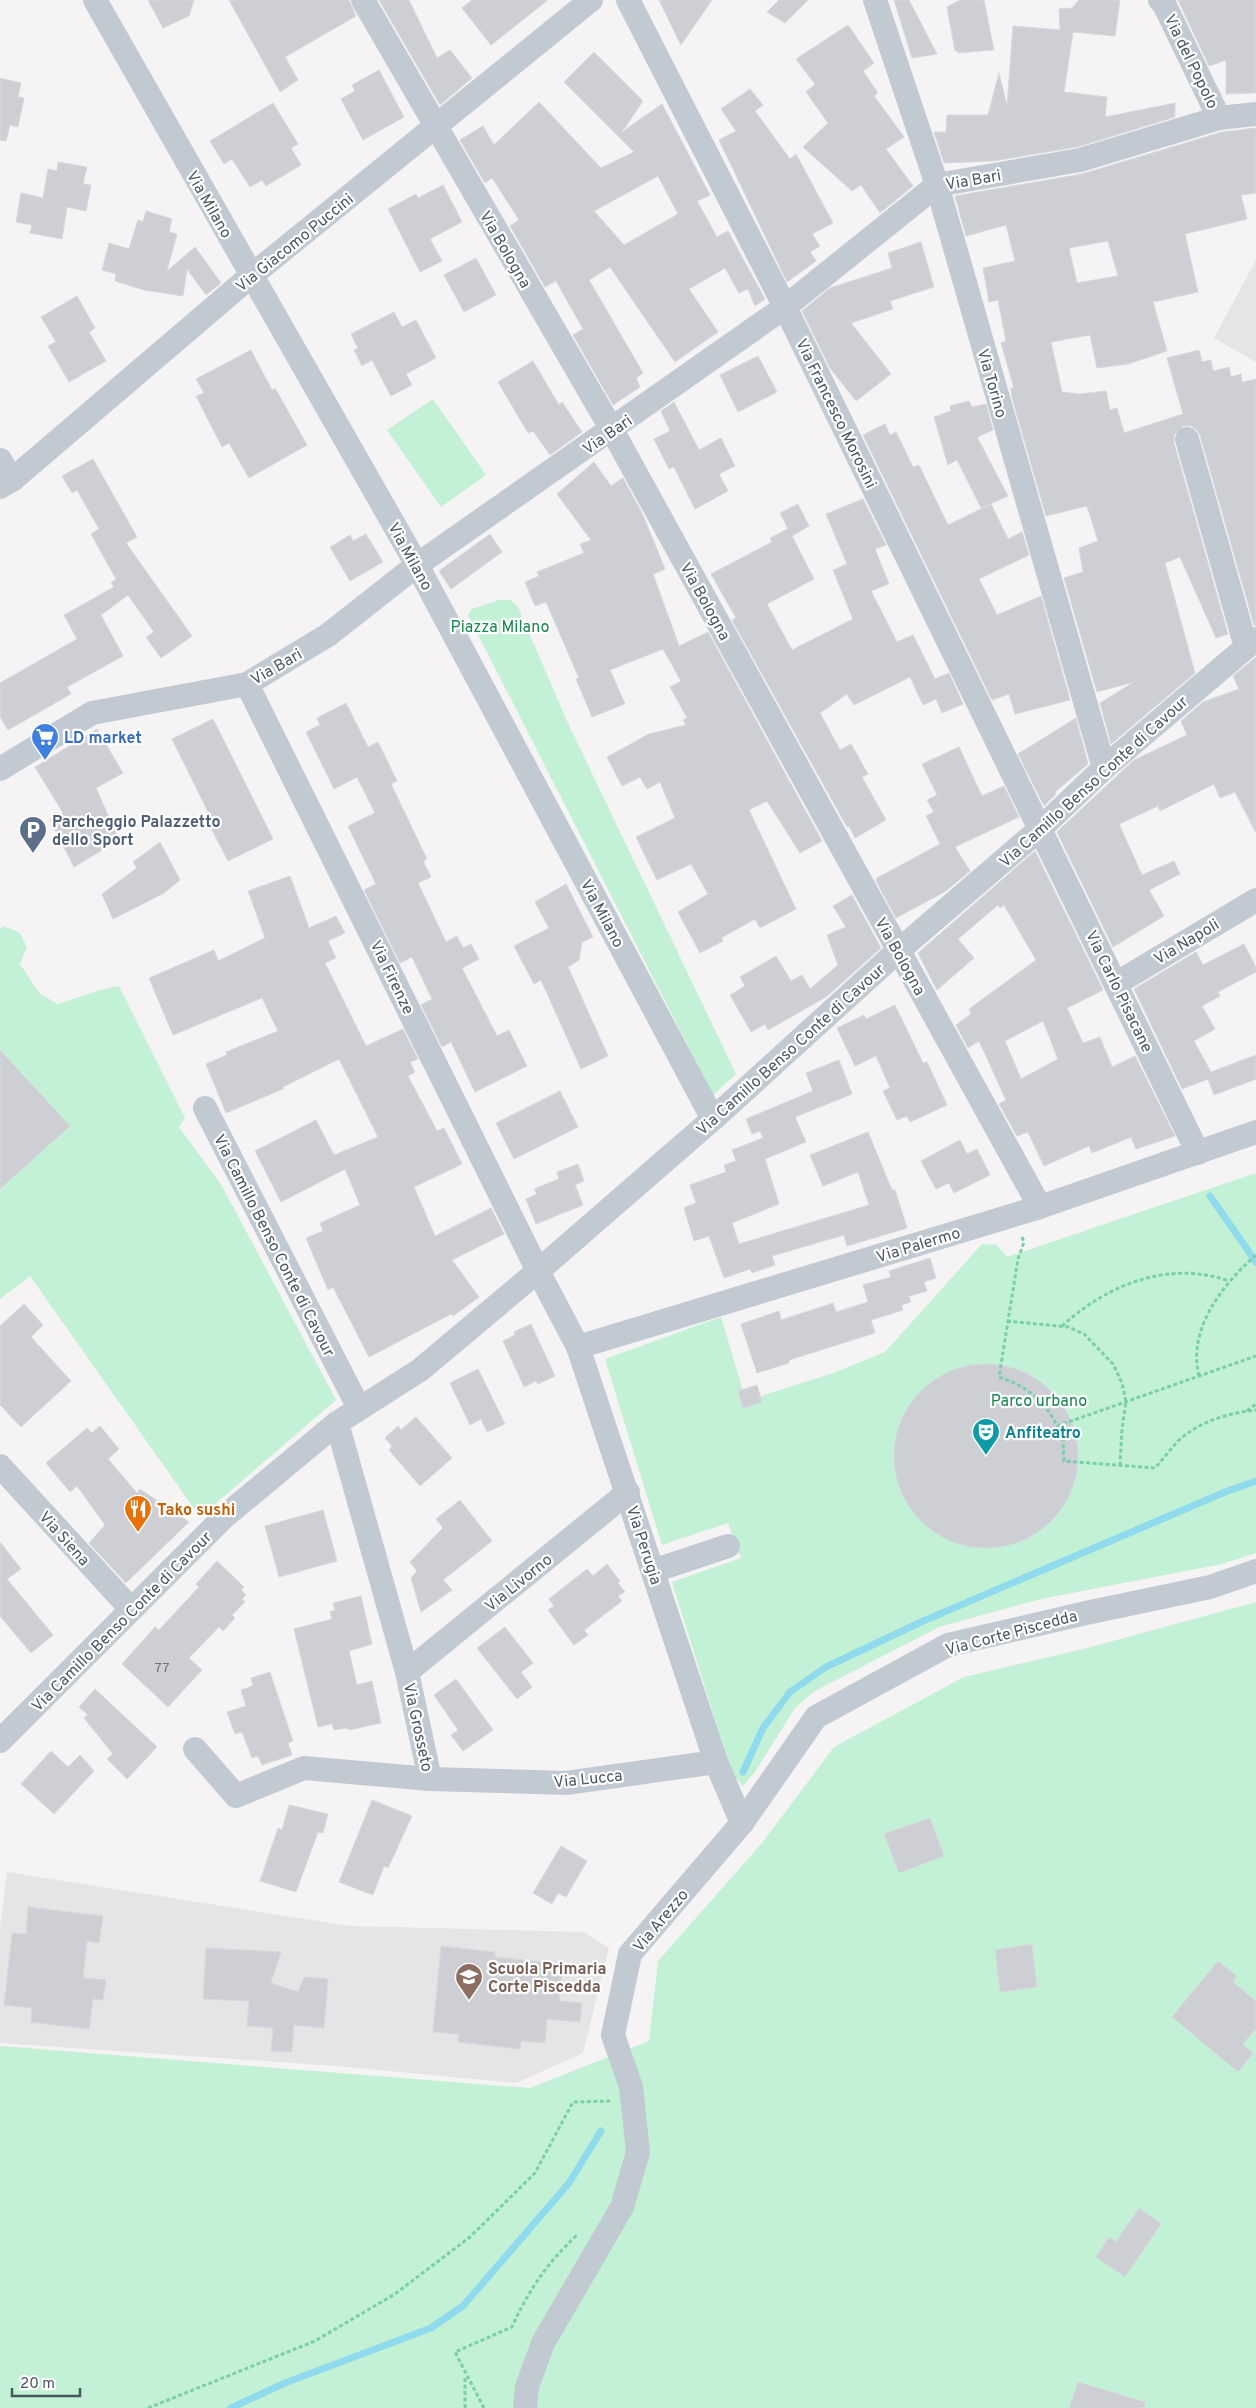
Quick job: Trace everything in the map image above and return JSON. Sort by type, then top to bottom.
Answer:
[{"type":"street","name":"Via Milano","points":[[94,0],[417,565],[713,1120]]},
{"type":"street","name":"Via Bologna","points":[[362,0],[612,430],[1040,1207]]},
{"type":"street","name":"Via Giacomo Puccini","points":[[4,475],[591,0]]},
{"type":"street","name":"Via Francesco Morosini","points":[[628,0],[785,307],[1040,829]]},
{"type":"street","name":"Via Torino","points":[[875,0],[937,185],[1104,768]]},
{"type":"street","name":"Via del Popolo","points":[[1160,0],[1164,4],[1219,118],[1256,114]]},
{"type":"street","name":"Via Bari","points":[[0,769],[92,713],[247,684],[328,635],[417,565],[785,307],[937,185],[1080,160],[1219,118]]},
{"type":"street","points":[[1187,439],[1251,643]]},
{"type":"street","name":"Via Camillo Benso Conte di Cavour","points":[[0,1741],[224,1517],[337,1423],[420,1370],[538,1271],[713,1120],[898,951],[1040,829],[1104,768],[1251,643]]},
{"type":"street","name":"Via Firenze","points":[[247,684],[538,1271]]},
{"type":"street","name":"Via Carlo Pisacane","points":[[1040,829],[1117,983],[1198,1153]]},
{"type":"street","name":"Via Napoli","points":[[1117,983],[1256,900]]},
{"type":"street","name":"Via Camillo Benso Conte di Cavour","points":[[205,1108],[360,1408]]},
{"type":"street","name":"Via Palermo","points":[[578,1347],[1040,1207],[1256,1132]]},
{"type":"street","name":"Via Perugia","points":[[538,1271],[578,1347],[628,1492],[716,1762],[742,1823]]},
{"type":"street","name":"Via Grosseto","points":[[195,1749],[236,1796],[304,1768],[430,1778],[407,1672],[337,1423]]},
{"type":"street","name":"Via Siena","points":[[0,1466],[131,1610]]},
{"type":"street","name":"Via Livorno","points":[[407,1672],[628,1492]]},
{"type":"street","points":[[654,1571],[728,1546]]},
{"type":"street","name":"Via Corte Piscedda","points":[[742,1823],[816,1717],[948,1645],[1086,1612],[1210,1587],[1256,1571]]},
{"type":"street","name":"Via Lucca","points":[[430,1778],[566,1783],[716,1762]]},
{"type":"street","name":"Via Arezzo","points":[[632,2101],[631,2087],[613,2035],[630,1954],[742,1823]]},
{"type":"street","points":[[525,2408],[527,2387],[543,2343],[622,2207],[638,2152],[632,2101]]},
{"type":"path","points":[[1015,1214],[1024,1242],[1018,1259],[999,1377],[1018,1383],[1050,1410],[1063,1439],[1064,1461],[1155,1468],[1178,1441],[1194,1429],[1214,1419],[1256,1410]]},
{"type":"path","points":[[1199,1376],[1197,1349],[1202,1328],[1209,1311],[1229,1281],[1256,1255]]},
{"type":"path","points":[[1062,1326],[1075,1314],[1115,1290],[1165,1273],[1194,1272],[1210,1274],[1229,1281]]},
{"type":"path","points":[[1007,1321],[1062,1326],[1084,1334],[1098,1346],[1112,1364],[1122,1383],[1126,1402],[1120,1465]]},
{"type":"path","points":[[1057,1426],[1256,1356]]},
{"type":"path","points":[[1247,1411],[1256,1404]]},
{"type":"path","points":[[148,2408],[315,2341],[395,2294],[470,2237],[536,2173],[573,2102],[632,2101]]},
{"type":"path","points":[[484,2408],[465,2375],[455,2352],[512,2327],[526,2295],[562,2249],[584,2230]]},
{"type":"path","points":[[465,2375],[465,2408]]},
{"type":"shaded area","points":[[1256,260],[1256,362],[1214,338]]},
{"type":"shaded area","points":[[7,1872],[350,1926],[584,1932],[609,1948],[583,2053],[516,2083],[337,2066],[0,2043],[0,1927]]},
{"type":"green space","points":[[433,399],[486,475],[441,507],[387,430]]},
{"type":"green space","name":"Piazza Milano","points":[[499,600],[511,600],[518,607],[566,719],[736,1074],[713,1095],[468,615],[472,609]]},
{"type":"green space","points":[[4,926],[20,933],[27,947],[20,964],[40,994],[58,1004],[100,990],[119,986],[185,1118],[179,1127],[222,1186],[336,1400],[200,1517],[30,1276],[0,1299],[0,929]]},
{"type":"green space","name":"Parco urbano","points":[[1256,1173],[1256,1553],[1222,1564],[1041,1599],[939,1627],[815,1691],[795,1708],[755,1772],[743,1786],[732,1774],[672,1582],[741,1558],[728,1523],[662,1545],[605,1359],[721,1317],[746,1401],[833,1373],[885,1352],[982,1244],[997,1245],[1007,1257]]},
{"type":"green space","points":[[1256,1602],[1256,2408],[0,2408],[0,2046],[530,2088],[649,2041],[658,1961],[762,1843],[834,1747],[964,1677],[1087,1648]]},
{"type":"building","points":[[148,0],[194,0],[189,16],[163,28]]},
{"type":"building","points":[[229,0],[349,0],[356,16],[285,57],[298,80],[280,92]]},
{"type":"building","points":[[379,0],[409,0],[437,58],[450,50],[472,78],[440,105]]},
{"type":"building","points":[[472,0],[548,0],[491,45],[462,8]]},
{"type":"building","points":[[659,0],[712,0],[681,45]]},
{"type":"building","points":[[779,0],[808,0],[785,23],[767,12]]},
{"type":"building","points":[[894,0],[909,0],[937,54],[912,58]]},
{"type":"building","points":[[960,0],[984,0],[994,50],[958,53],[958,51],[955,51],[947,7]]},
{"type":"building","points":[[1079,0],[1120,0],[1115,36],[1073,32],[1064,92],[1107,97],[1105,117],[1175,103],[1175,117],[1077,147],[993,161],[944,163],[934,132],[946,132],[947,115],[988,115],[999,73],[1007,106],[1013,26],[1060,30],[1059,9],[1072,8]]},
{"type":"building","points":[[1178,0],[1256,0],[1256,93],[1226,94],[1226,60],[1209,66]]},
{"type":"building","points":[[848,25],[874,63],[863,71],[878,93],[874,96],[904,137],[886,149],[913,186],[880,213],[861,185],[852,191],[803,147],[828,123],[806,92],[815,84],[796,59]]},
{"type":"building","points":[[594,52],[643,101],[622,132],[662,104],[710,195],[697,201],[717,237],[728,231],[765,299],[755,306],[748,289],[739,293],[725,268],[689,289],[718,332],[675,362],[610,267],[589,280],[643,373],[636,378],[640,387],[613,405],[573,335],[583,329],[556,281],[545,287],[510,226],[519,220],[492,178],[485,183],[460,140],[483,126],[494,145],[539,102],[601,168],[634,152],[564,82]],"holes":[[[658,176],[678,214],[624,245],[594,211]]]},
{"type":"building","points":[[379,70],[404,117],[363,140],[341,99],[355,91],[352,85]]},
{"type":"building","points":[[0,78],[21,83],[18,97],[24,98],[18,127],[10,125],[6,141],[0,140]]},
{"type":"building","points":[[750,89],[763,105],[755,111],[790,159],[796,154],[833,223],[812,234],[820,246],[810,252],[816,261],[787,282],[719,140],[736,131],[721,109]]},
{"type":"building","points":[[273,103],[298,144],[291,148],[301,165],[266,186],[262,180],[250,187],[232,159],[224,164],[210,141]]},
{"type":"building","points":[[1256,128],[1256,193],[1241,195],[1247,219],[1185,234],[1198,292],[1153,302],[1167,351],[1128,364],[1097,368],[1090,335],[1051,342],[1062,392],[1079,394],[1106,391],[1110,410],[1117,408],[1124,433],[1183,414],[1167,358],[1199,350],[1202,362],[1211,360],[1213,371],[1229,367],[1231,377],[1241,374],[1242,382],[1256,379],[1256,626],[1254,625],[1200,435],[1191,426],[1183,426],[1174,435],[1174,443],[1228,634],[1216,638],[1180,557],[1165,563],[1195,673],[1111,744],[1100,703],[1134,682],[1097,692],[1064,578],[1083,572],[1079,548],[1098,541],[1087,506],[1046,516],[1012,398],[1011,388],[1014,388],[1001,343],[1006,341],[998,300],[989,302],[983,268],[1015,261],[1006,225],[966,236],[955,196],[1082,174],[1222,132]],"holes":[[[1108,241],[1118,276],[1077,283],[1069,248]]]},
{"type":"building","points":[[58,162],[87,167],[83,184],[91,185],[86,211],[67,207],[62,239],[30,233],[32,225],[16,222],[21,193],[43,198],[48,169],[57,171]]},
{"type":"building","points":[[443,185],[462,222],[430,239],[442,261],[420,272],[388,209],[416,194],[418,198]]},
{"type":"building","points":[[146,211],[172,219],[169,232],[177,234],[167,271],[195,247],[221,283],[206,295],[187,269],[183,296],[144,290],[115,281],[116,274],[102,270],[109,243],[129,249],[138,220],[143,222]]},
{"type":"building","points":[[921,242],[934,287],[890,301],[893,309],[851,323],[891,374],[856,401],[830,368],[802,311],[830,288],[892,268],[888,253]]},
{"type":"building","points":[[476,258],[496,295],[464,312],[444,275]]},
{"type":"building","points":[[77,296],[95,328],[89,332],[106,361],[69,382],[48,346],[56,342],[41,317]]},
{"type":"building","points":[[394,312],[402,327],[416,320],[436,358],[406,374],[412,385],[391,396],[372,360],[362,366],[354,350],[358,348],[351,334]]},
{"type":"building","points":[[251,350],[272,390],[275,388],[307,445],[249,478],[229,443],[222,447],[196,396],[204,393],[196,379]]},
{"type":"building","points":[[758,356],[777,392],[738,412],[720,375]]},
{"type":"building","points":[[533,361],[559,405],[562,402],[582,432],[550,455],[533,431],[528,433],[498,382]]},
{"type":"building","points":[[969,401],[972,407],[986,404],[993,430],[977,437],[1008,496],[981,508],[957,460],[948,465],[934,417],[951,411],[950,406]]},
{"type":"building","points":[[674,402],[699,450],[721,438],[735,466],[719,474],[728,491],[695,509],[674,467],[669,469],[654,439],[670,431],[661,411]]},
{"type":"building","points":[[885,424],[890,435],[896,432],[913,467],[919,465],[948,525],[991,504],[1008,539],[1022,532],[1029,555],[979,579],[997,615],[1041,596],[1070,700],[1015,714],[1009,694],[992,700],[863,435]]},
{"type":"building","points":[[93,459],[137,537],[126,543],[192,636],[161,658],[146,637],[154,632],[128,595],[101,615],[123,656],[67,687],[71,694],[8,730],[0,717],[0,683],[77,639],[64,615],[114,587],[111,583],[116,579],[91,534],[99,529],[77,490],[72,493],[62,476]]},
{"type":"building","points":[[594,462],[611,486],[623,478],[643,515],[665,569],[653,574],[679,646],[708,632],[822,841],[800,853],[767,801],[749,810],[796,909],[760,928],[755,919],[721,938],[723,941],[700,953],[678,912],[708,894],[691,864],[657,880],[636,837],[675,818],[660,782],[647,789],[640,777],[622,786],[607,757],[649,734],[686,725],[683,720],[687,718],[670,687],[681,681],[663,649],[610,670],[625,704],[592,717],[576,679],[579,678],[546,602],[535,606],[525,582],[539,576],[537,572],[584,553],[580,544],[591,540],[557,494]]},
{"type":"building","points":[[863,499],[886,545],[875,549],[889,584],[871,591],[897,642],[913,635],[935,679],[949,673],[963,704],[942,713],[936,699],[923,705],[910,677],[854,705],[847,694],[820,713],[840,750],[851,744],[868,774],[862,777],[886,820],[855,838],[849,826],[847,827],[732,620],[736,618],[711,574],[772,542],[770,538],[788,529],[780,513],[798,504],[809,526],[792,536],[814,579],[767,604],[792,650],[853,619],[833,570],[847,564],[826,514]]},
{"type":"building","points":[[366,534],[383,562],[350,581],[330,547],[350,535],[353,541]]},
{"type":"building","points":[[490,534],[502,552],[451,589],[439,571]]},
{"type":"building","points":[[1256,657],[1256,833],[1235,792],[1220,798],[1214,784],[1160,811],[1158,806],[1119,824],[1142,875],[1174,861],[1180,874],[1149,890],[1164,916],[1113,947],[1057,832],[1134,760],[1187,735],[1181,721],[1203,702],[1239,689],[1233,676]]},
{"type":"building","points":[[346,703],[368,747],[378,742],[397,781],[391,784],[427,859],[423,861],[431,877],[418,883],[446,942],[457,936],[463,948],[471,944],[479,959],[462,968],[497,1036],[509,1030],[527,1066],[475,1092],[451,1042],[442,1047],[421,1005],[432,999],[412,957],[400,963],[364,890],[376,884],[348,826],[375,813],[357,777],[334,789],[306,732],[320,725],[317,718]]},
{"type":"building","points":[[1076,718],[1088,764],[1055,792],[1056,794],[1044,806],[1018,754]]},
{"type":"building","points":[[213,719],[273,839],[228,861],[207,820],[211,818],[172,739]]},
{"type":"building","points":[[97,729],[123,773],[96,788],[119,840],[74,867],[50,820],[63,813],[35,767]]},
{"type":"building","points":[[959,747],[982,796],[1004,786],[1019,817],[955,847],[970,871],[946,891],[896,918],[876,881],[877,878],[940,844],[926,816],[934,812],[927,800],[937,795],[922,764]]},
{"type":"building","points":[[160,842],[180,880],[164,893],[113,919],[102,894],[137,868],[133,862]]},
{"type":"building","points":[[1035,851],[1103,990],[1067,1008],[1083,1043],[1100,1037],[1112,1067],[1135,1056],[1175,1136],[1136,1149],[1131,1137],[1092,1153],[1089,1146],[1044,1166],[1028,1132],[1017,1136],[999,1104],[1006,1100],[979,1041],[968,1048],[956,1025],[971,1014],[969,1009],[1036,960],[1004,905],[1000,908],[998,905],[958,939],[974,958],[937,990],[918,953]],"holes":[[[1043,1021],[1058,1059],[1021,1079],[1005,1041]]]},
{"type":"building","points":[[290,876],[309,928],[336,916],[345,933],[328,941],[336,958],[325,963],[366,1046],[403,1029],[418,1059],[410,1062],[415,1072],[408,1076],[437,1131],[444,1128],[462,1164],[414,1187],[435,1236],[491,1208],[504,1234],[452,1260],[479,1297],[453,1316],[451,1314],[369,1357],[333,1287],[328,1290],[306,1238],[323,1231],[320,1223],[360,1205],[345,1169],[281,1202],[255,1151],[316,1120],[334,1155],[378,1137],[339,1059],[283,1087],[283,1089],[226,1113],[206,1064],[227,1055],[226,1052],[278,1031],[262,998],[173,1035],[149,978],[214,950],[218,961],[265,938],[248,891]]},
{"type":"building","points":[[566,884],[593,937],[582,942],[579,960],[568,967],[608,1056],[581,1069],[541,980],[534,984],[514,946],[549,928],[535,902]]},
{"type":"building","points":[[852,895],[881,948],[826,997],[768,1030],[765,1024],[751,1032],[730,995],[745,986],[740,977],[776,956],[791,981],[802,975],[810,989],[838,965],[827,935],[846,927],[833,906]]},
{"type":"building","points":[[1244,944],[1256,967],[1256,972],[1218,992],[1220,996],[1202,1006],[1215,1029],[1194,1041],[1211,1072],[1256,1055],[1256,1079],[1214,1095],[1208,1079],[1182,1089],[1134,989],[1196,952],[1203,965]]},
{"type":"building","points":[[895,1005],[923,1063],[927,1062],[947,1105],[910,1122],[907,1116],[897,1120],[883,1091],[890,1088],[876,1056],[855,1066],[837,1028],[864,1015],[866,1019]]},
{"type":"building","points":[[0,1050],[70,1126],[0,1189]]},
{"type":"building","points":[[839,1060],[852,1094],[795,1117],[806,1142],[765,1159],[779,1204],[732,1223],[739,1244],[869,1205],[858,1172],[823,1186],[810,1155],[868,1132],[892,1190],[895,1190],[907,1228],[847,1246],[844,1235],[772,1256],[775,1265],[752,1273],[750,1269],[724,1278],[709,1236],[694,1241],[684,1208],[696,1203],[690,1185],[726,1172],[724,1165],[736,1161],[732,1150],[763,1138],[760,1131],[752,1134],[746,1119],[813,1091],[806,1073]]},
{"type":"building","points":[[560,1091],[578,1127],[514,1159],[496,1123]]},
{"type":"building","points":[[960,1140],[967,1154],[977,1149],[990,1175],[954,1193],[949,1183],[936,1189],[921,1161]]},
{"type":"building","points":[[578,1164],[584,1181],[575,1185],[583,1205],[536,1224],[526,1199],[537,1194],[534,1189],[559,1179],[557,1172]]},
{"type":"building","points":[[930,1258],[936,1278],[924,1282],[927,1291],[909,1296],[911,1302],[902,1305],[903,1310],[871,1320],[875,1333],[789,1360],[789,1363],[757,1373],[741,1324],[779,1311],[781,1320],[833,1303],[836,1312],[868,1302],[863,1285],[891,1277],[889,1271]]},
{"type":"building","points":[[24,1304],[43,1325],[31,1337],[71,1381],[21,1427],[0,1405],[0,1326]]},
{"type":"building","points":[[531,1324],[555,1376],[538,1384],[536,1381],[524,1387],[503,1341],[515,1335],[514,1332]]},
{"type":"building","name":"Anfiteatro","points":[[977,1364],[995,1364],[1013,1368],[1037,1379],[1057,1397],[1063,1405],[1074,1429],[1078,1465],[1071,1491],[1063,1507],[1045,1527],[1037,1533],[1013,1544],[995,1548],[977,1548],[959,1544],[935,1533],[915,1515],[909,1507],[898,1483],[894,1465],[894,1447],[898,1429],[909,1405],[927,1385],[935,1379],[959,1368]]},
{"type":"building","points":[[478,1369],[505,1424],[487,1432],[481,1419],[470,1425],[450,1383]]},
{"type":"building","points":[[757,1385],[762,1402],[743,1408],[738,1391]]},
{"type":"building","points":[[416,1417],[452,1458],[420,1486],[389,1450],[392,1446],[385,1438],[398,1426],[401,1430]]},
{"type":"building","points":[[100,1426],[119,1449],[108,1459],[137,1493],[140,1489],[189,1522],[126,1583],[89,1543],[105,1525],[77,1486],[70,1492],[46,1463],[87,1428],[92,1433]]},
{"type":"building","points":[[460,1500],[492,1541],[443,1580],[452,1590],[421,1612],[411,1578],[417,1571],[410,1562],[443,1528],[436,1519]]},
{"type":"building","points":[[323,1510],[337,1561],[279,1577],[265,1526]]},
{"type":"building","points":[[0,1542],[21,1569],[7,1579],[53,1635],[31,1653],[0,1616]]},
{"type":"building","points":[[217,1561],[244,1587],[241,1590],[246,1595],[242,1599],[245,1602],[232,1615],[235,1618],[223,1631],[219,1627],[189,1658],[202,1670],[168,1707],[122,1664],[155,1627],[159,1630],[199,1587],[196,1584]]},
{"type":"building","points":[[607,1564],[620,1581],[618,1583],[625,1592],[618,1596],[622,1601],[584,1630],[588,1635],[574,1645],[548,1610],[554,1606],[549,1599],[587,1569],[593,1576]]},
{"type":"building","points":[[361,1596],[372,1644],[349,1651],[357,1685],[372,1681],[381,1723],[349,1730],[348,1728],[334,1730],[332,1724],[318,1727],[294,1629],[332,1619],[330,1612],[335,1610],[333,1603]]},
{"type":"building","points":[[505,1627],[533,1663],[521,1672],[532,1687],[517,1699],[477,1648]]},
{"type":"building","points":[[270,1672],[293,1741],[288,1743],[292,1755],[262,1765],[258,1756],[252,1758],[242,1732],[235,1734],[227,1712],[246,1706],[241,1690],[253,1686],[251,1678]]},
{"type":"building","points":[[456,1679],[493,1730],[463,1751],[451,1735],[458,1730],[434,1695]]},
{"type":"building","points":[[95,1689],[157,1747],[127,1779],[107,1759],[113,1754],[84,1718],[88,1715],[79,1707]]},
{"type":"building","points":[[51,1751],[68,1767],[80,1755],[94,1771],[54,1814],[21,1784]]},
{"type":"building","points":[[372,1800],[412,1816],[388,1868],[384,1866],[373,1895],[339,1882]]},
{"type":"building","points":[[289,1805],[328,1814],[323,1833],[318,1832],[296,1892],[260,1881],[278,1828],[282,1830]]},
{"type":"building","points":[[930,1818],[944,1856],[899,1873],[884,1834]]},
{"type":"building","points":[[561,1846],[587,1861],[566,1897],[558,1893],[552,1904],[533,1893]]},
{"type":"building","points":[[28,1907],[103,1916],[99,1943],[87,1941],[83,1978],[106,1980],[103,2000],[93,1999],[89,2029],[31,2022],[32,2008],[4,2005],[12,1933],[26,1934]]},
{"type":"building","points":[[1032,1944],[1037,1987],[1000,1992],[995,1950]]},
{"type":"building","points":[[441,1946],[495,1952],[495,1957],[563,1964],[559,2001],[582,2003],[580,2022],[547,2019],[545,2043],[521,2041],[520,2049],[458,2042],[459,2034],[433,2032]]},
{"type":"building","points":[[206,1948],[281,1952],[271,1983],[298,1992],[304,1977],[328,1979],[324,2028],[294,2025],[292,2052],[271,2051],[273,2028],[247,2026],[249,2001],[203,1999]]},
{"type":"building","points":[[1218,1961],[1237,1976],[1233,1982],[1256,2001],[1256,2028],[1243,2044],[1253,2053],[1238,2072],[1172,2017]]},
{"type":"building","points":[[1139,2208],[1161,2224],[1125,2277],[1096,2257],[1109,2237],[1116,2242]]},
{"type":"building","points":[[1078,2382],[1145,2402],[1145,2408],[1069,2408]]},
{"type":"waterway","points":[[1210,1196],[1256,1262]]},
{"type":"waterway","points":[[743,1772],[763,1728],[790,1692],[826,1667],[921,1622],[1225,1492],[1256,1481]]},
{"type":"waterway","points":[[231,2408],[285,2383],[431,2328],[463,2306],[569,2183],[601,2131]]},
{"type":"place","name":"LD market","points":[[45,761]]},
{"type":"place","name":"Parcheggio Palazzetto dello Sport","points":[[33,854]]},
{"type":"place","name":"Anfiteatro","points":[[986,1456]]},
{"type":"place","name":"Tako sushi","points":[[138,1533]]},
{"type":"place","name":"Scuola Primaria Corte Piscedda","points":[[469,2001]]}]
